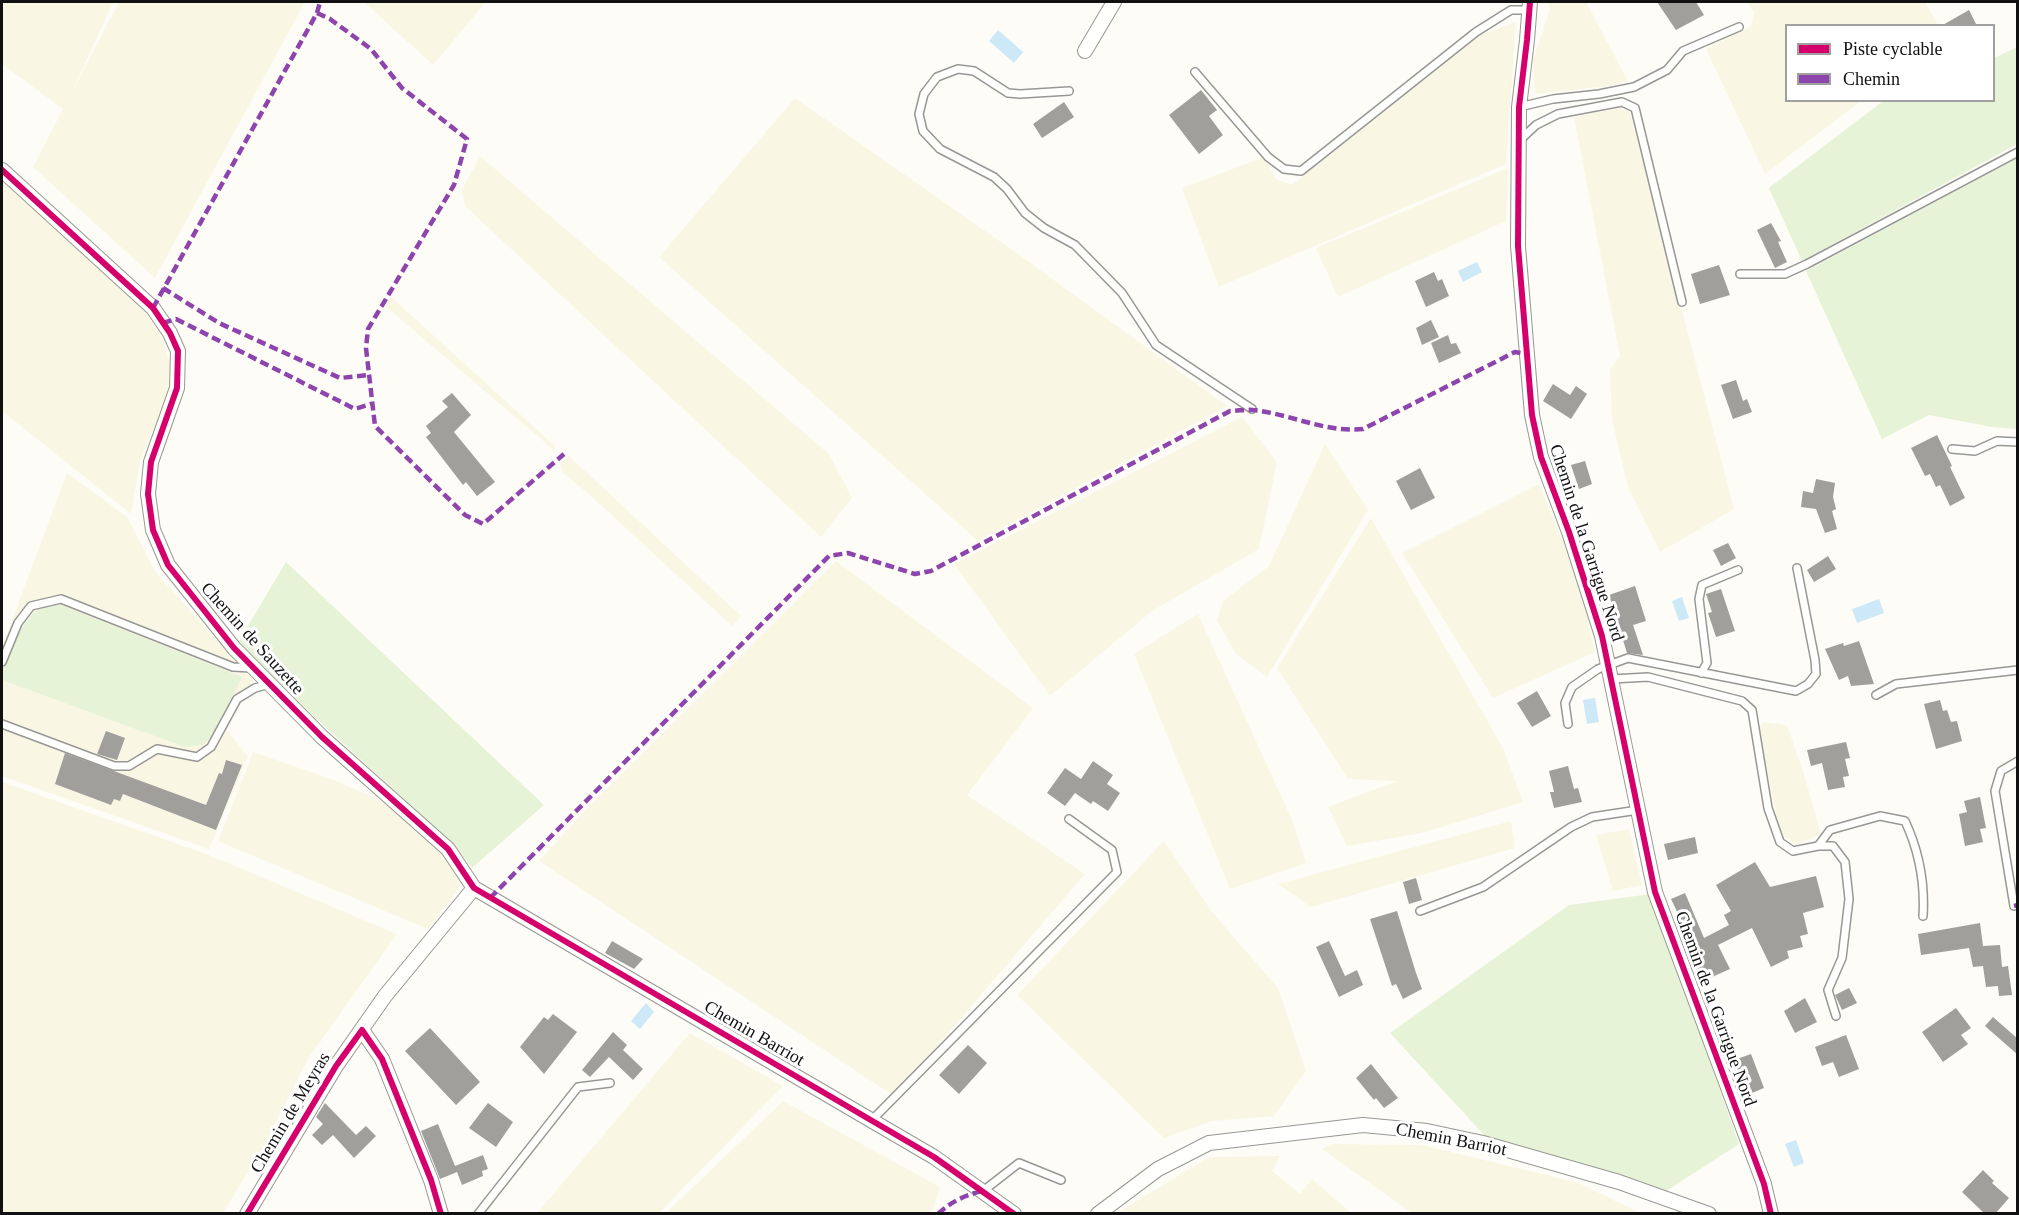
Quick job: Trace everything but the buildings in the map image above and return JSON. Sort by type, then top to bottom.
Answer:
[{"type":"street","points":[[1085,51],[1114,2]]},
{"type":"street","name":"Chemin de la Garrigue Nord","points":[[1530,6],[1519,107],[1518,246],[1532,415],[1541,457],[1602,636],[1655,892],[1764,1184],[1771,1214]]},
{"type":"street","name":"Chemin de Sauzette","points":[[2,170],[153,308],[170,333],[178,351],[177,388],[151,462],[148,494],[153,530],[168,565],[234,648],[322,737],[448,849],[474,888]]},
{"type":"street","name":"Chemin de Meyras","points":[[247,1214],[336,1066],[392,988],[474,888]]},
{"type":"street","name":"Chemin Barriot","points":[[474,888],[934,1157],[1014,1214]]},
{"type":"street","points":[[362,1030],[382,1059],[431,1180],[441,1214]]},
{"type":"street","name":"Chemin Barriot","points":[[1098,1214],[1158,1169],[1209,1143],[1364,1125],[1427,1131],[1483,1143],[1619,1182],[1709,1214]]},
{"type":"lane","points":[[1195,72],[1268,157],[1284,169],[1301,171],[1476,32],[1511,10],[1530,6]]},
{"type":"lane","points":[[1519,107],[1553,99],[1634,87],[1667,70],[1683,51],[1739,27]]},
{"type":"lane","points":[[1069,91],[1008,93],[974,71],[958,69],[938,77],[924,94],[920,114],[923,131],[940,149],[994,177],[1007,189],[1025,213],[1044,228],[1076,245],[1122,292],[1156,345],[1252,410]]},
{"type":"lane","points":[[1518,141],[1536,125],[1558,114],[1622,102],[1635,108],[1682,302]]},
{"type":"lane","points":[[1740,274],[1785,274],[2018,152]]},
{"type":"lane","points":[[1952,449],[1976,451],[1997,441],[2018,442]]},
{"type":"lane","points":[[1568,724],[1565,704],[1572,687],[1608,664],[1628,658],[1796,691],[1808,684],[1816,674],[1815,660],[1797,568]]},
{"type":"lane","points":[[1701,673],[1707,663],[1699,599],[1702,585],[1738,570]]},
{"type":"lane","points":[[2,662],[18,623],[32,606],[61,599],[233,667],[255,668]]},
{"type":"lane","points":[[1876,695],[1896,684],[2018,670]]},
{"type":"lane","points":[[1612,679],[1648,677],[1742,701],[1752,710],[1768,808],[1780,842],[1793,851],[1818,846],[1833,846],[1845,862],[1849,899],[1842,958],[1828,990],[1836,1016]]},
{"type":"lane","points":[[2,724],[114,766],[129,766],[156,749],[197,758],[211,747],[237,699],[255,688],[270,684]]},
{"type":"lane","points":[[2014,906],[1995,791],[2001,771],[2018,761]]},
{"type":"lane","points":[[1420,911],[1483,887],[1571,827],[1592,817],[1638,810]]},
{"type":"lane","points":[[1818,846],[1830,830],[1880,816],[1905,821],[1916,846],[1924,898],[1923,916]]},
{"type":"lane","points":[[872,1121],[1117,872],[1112,850],[1069,819]]},
{"type":"lane","points":[[478,1214],[578,1087],[610,1083]]},
{"type":"lane","points":[[983,1191],[1019,1163],[1061,1180]]},
{"type":"shaded area","points":[[2,2],[113,2],[72,92],[119,2],[305,2],[155,278],[33,167],[63,109],[2,64]]},
{"type":"shaded area","points":[[364,2],[486,2],[433,65]]},
{"type":"shaded area","points":[[1547,2],[1586,2],[1628,81],[1610,86],[1535,94],[1533,60],[1550,9]]},
{"type":"shaded area","points":[[1747,2],[1925,2],[1937,24],[1785,24],[1785,102],[1860,102],[1765,174],[1706,49],[1751,26],[1754,12]]},
{"type":"shaded area","points":[[1516,22],[1506,164],[1219,287],[1182,188],[1264,157],[1276,179],[1292,185],[1480,35]]},
{"type":"shaded area","points":[[795,98],[1018,254],[1227,406],[978,541],[659,257]]},
{"type":"shaded area","points":[[1620,108],[1630,112],[1734,509],[1660,552],[1628,487],[1612,420],[1610,370],[1620,356],[1574,117]]},
{"type":"shaded area","points":[[480,156],[829,454],[852,498],[821,537],[465,206],[462,190]]},
{"type":"shaded area","points":[[1508,168],[1506,221],[1338,297],[1316,248]]},
{"type":"shaded area","points":[[2,180],[141,307],[160,333],[170,363],[167,397],[140,461],[131,514],[2,411]]},
{"type":"shaded area","points":[[391,297],[555,446],[555,451],[385,306]]},
{"type":"shaded area","points":[[1242,417],[1277,462],[1259,549],[1152,611],[1050,696],[954,564]]},
{"type":"shaded area","points":[[1325,444],[1368,510],[1267,677],[1236,654],[1217,620],[1223,601],[1269,566]]},
{"type":"shaded area","points":[[569,456],[741,616],[732,626],[563,473],[560,464]]},
{"type":"shaded area","points":[[67,473],[127,517],[156,573],[253,680],[227,730],[248,757],[209,849],[2,776],[2,647]]},
{"type":"shaded area","points":[[1539,484],[1579,581],[1595,652],[1493,698],[1402,553]]},
{"type":"shaded area","points":[[1371,518],[1503,748],[1523,802],[1422,833],[1347,846],[1328,807],[1397,781],[1348,779],[1277,668]]},
{"type":"shaded area","points":[[836,561],[1033,708],[967,795],[1085,874],[894,1096],[539,861],[582,814]]},
{"type":"shaded area","points":[[1198,614],[1293,822],[1306,863],[1230,889],[1134,654]]},
{"type":"shaded area","points":[[1764,722],[1787,725],[1821,834],[1796,845],[1780,832],[1758,730]]},
{"type":"shaded area","points":[[253,752],[334,780],[382,801],[446,854],[463,882],[428,929],[218,841]]},
{"type":"shaded area","points":[[2,782],[209,855],[397,934],[308,1059],[261,1151],[223,1213],[2,1213]]},
{"type":"shaded area","points":[[1511,821],[1515,848],[1311,907],[1278,884]]},
{"type":"shaded area","points":[[1629,829],[1642,885],[1613,891],[1596,835]]},
{"type":"shaded area","points":[[1164,841],[1212,912],[1278,988],[1306,1071],[1274,1116],[1212,1121],[1164,1138],[1017,995]]},
{"type":"shaded area","points":[[690,1033],[783,1086],[659,1213],[537,1213]]},
{"type":"shaded area","points":[[783,1101],[940,1187],[933,1209],[928,1214],[666,1213]]},
{"type":"shaded area","points":[[1332,1144],[1422,1145],[1579,1183],[1640,1213],[1412,1213],[1322,1149]]},
{"type":"shaded area","points":[[1280,1156],[1272,1171],[1300,1194],[1312,1179],[1351,1213],[1117,1213],[1209,1157]]},
{"type":"green space","points":[[2017,47],[2017,144],[1802,261],[1769,188],[1882,102],[1995,102],[1995,58]]},
{"type":"green space","points":[[2017,158],[2017,429],[1992,427],[1929,415],[1882,439],[1806,271]]},
{"type":"green space","points":[[286,562],[544,805],[472,868],[455,846],[261,668],[239,641]]},
{"type":"green space","points":[[58,604],[242,677],[213,735],[203,745],[185,747],[2,680],[9,652],[26,622],[39,609]]},
{"type":"green space","points":[[1651,894],[1739,1144],[1666,1191],[1485,1136],[1390,1033],[1569,905]]},
{"type":"water","points":[[998,30],[1023,52],[1014,63],[989,41]]},
{"type":"water","points":[[1477,262],[1482,272],[1463,282],[1458,271]]},
{"type":"water","points":[[1682,597],[1689,618],[1679,621],[1672,601]]},
{"type":"water","points":[[1879,599],[1884,613],[1857,623],[1852,609]]},
{"type":"water","points":[[1595,698],[1599,722],[1587,724],[1583,700]]},
{"type":"water","points":[[646,1003],[654,1012],[640,1029],[631,1021]]},
{"type":"water","points":[[1796,1140],[1804,1163],[1794,1167],[1785,1144]]},
{"type":"marked path","points":[[153,308],[317,13],[320,2]]},
{"type":"marked path","points":[[317,13],[330,19],[371,49],[402,88],[467,139],[454,185],[368,329],[366,348],[375,426],[465,515],[483,524],[564,454]]},
{"type":"marked path","points":[[163,288],[219,323],[340,378],[369,375]]},
{"type":"marked path","points":[[163,323],[176,319],[355,409],[371,404]]},
{"type":"marked path","points":[[490,898],[829,556],[848,553],[915,574],[931,571],[1230,411],[1253,410],[1322,426],[1363,429],[1515,352],[1526,354]]},
{"type":"marked path","points":[[2014,906],[2018,905]]},
{"type":"marked path","points":[[938,1214],[959,1199],[983,1191]]},
{"type":"cycle path","points":[[1530,2],[1519,107],[1518,246],[1532,415],[1541,457],[1569,532],[1602,636],[1655,892],[1764,1184],[1771,1214]]},
{"type":"cycle path","points":[[2,170],[153,308],[170,333],[178,351],[177,388],[151,462],[148,494],[153,530],[168,565],[234,648],[322,737],[448,849],[474,888],[934,1157],[1014,1214]]},
{"type":"cycle path","points":[[247,1214],[336,1066],[362,1030],[382,1059],[431,1180],[441,1214]]}]
